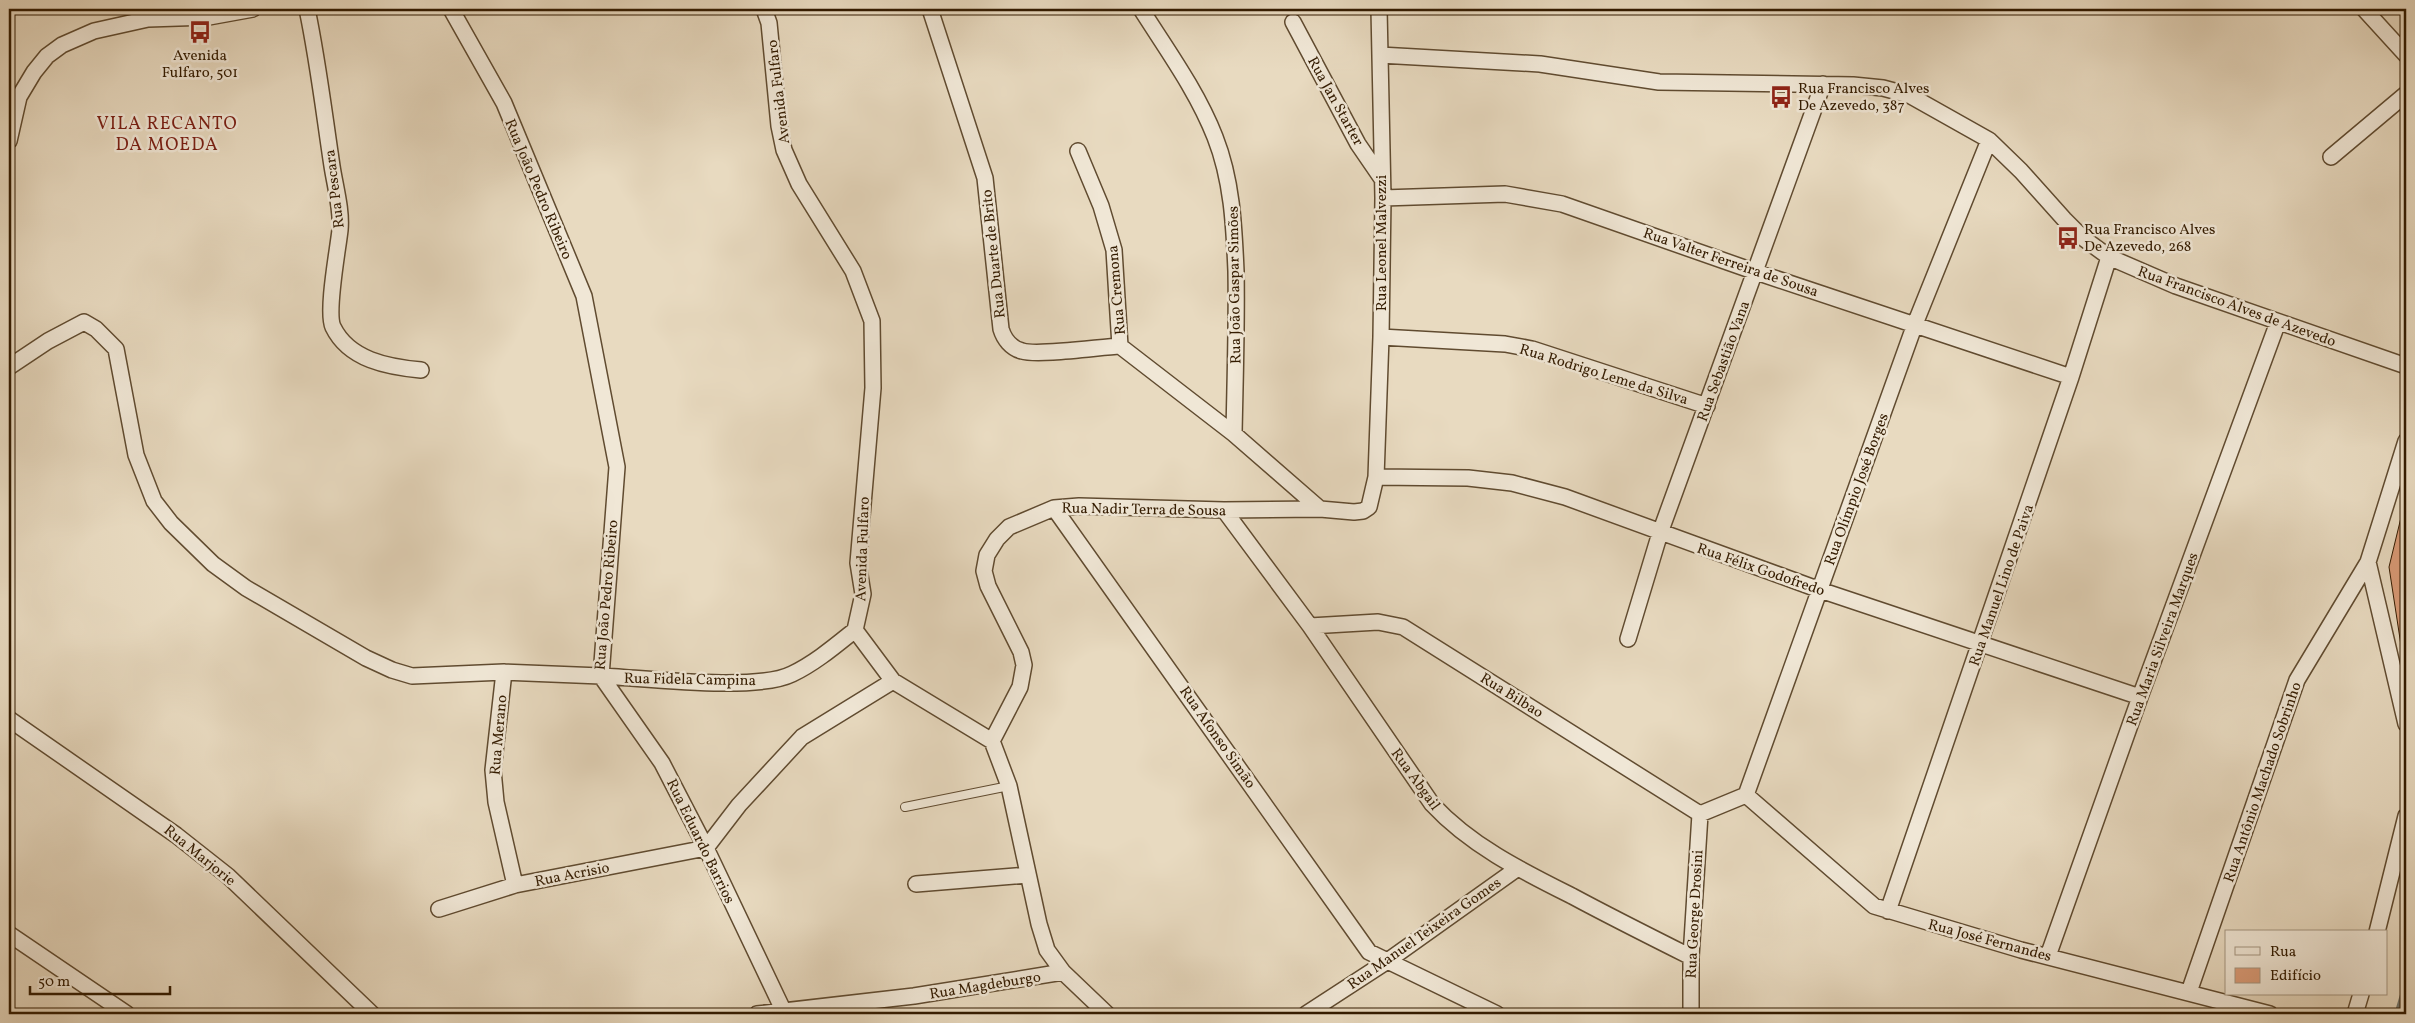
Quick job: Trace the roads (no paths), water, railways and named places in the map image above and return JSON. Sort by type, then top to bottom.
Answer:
[{"type":"street","points":[[9,141],[19,97],[34,72],[47,56],[62,45],[94,31],[147,14],[208,17],[253,9]]},
{"type":"street","name":"Rua Pescara","points":[[307,9],[316,53],[340,226],[332,296],[332,325],[342,341],[355,353],[400,368],[421,370]]},
{"type":"street","name":"Rua João Pedro Ribeiro","points":[[9,367],[48,341],[84,322],[96,329],[116,349],[136,455],[154,501],[171,523],[213,564],[246,588],[366,658],[392,670],[412,676],[504,672],[601,676],[617,467],[584,296],[504,103],[451,9]]},
{"type":"street","name":"Avenida Fulfaro","points":[[764,9],[770,23],[779,126],[784,150],[799,184],[853,271],[872,321],[873,388],[858,564],[863,594],[855,630]]},
{"type":"street","name":"Rua Duarte de Brito","points":[[930,9],[985,178],[1001,329],[1004,337],[1012,346],[1028,352],[1120,346]]},
{"type":"street","name":"Rua João Gaspar Simões","points":[[1141,9],[1196,96],[1216,137],[1226,171],[1234,221],[1237,311],[1234,434]]},
{"type":"street","name":"Rua Leonel Malvezzi","points":[[1376,477],[1381,338],[1382,198],[1379,9]]},
{"type":"street","points":[[2364,9],[2406,55]]},
{"type":"street","name":"Rua Jan Starter","points":[[1293,22],[1358,144],[1382,179]]},
{"type":"street","name":"Rua Francisco Alves de Azevedo","points":[[1380,55],[1540,64],[1659,82],[1823,84],[1883,88],[1909,95],[1989,140],[2021,171],[2083,238],[2109,257],[2176,286],[2406,366]]},
{"type":"street","name":"Rua Sebastião Vana","points":[[1628,639],[1660,533],[1823,84]]},
{"type":"street","points":[[2331,156],[2406,94]]},
{"type":"street","name":"Rua Olímpio José Borges","points":[[1746,795],[1915,324],[1989,140]]},
{"type":"street","name":"Rua Cremona","points":[[1078,151],[1101,206],[1114,250],[1120,346]]},
{"type":"street","name":"Rua Valter Ferreira de Sousa","points":[[1382,198],[1506,194],[1562,204],[1756,272],[2071,377]]},
{"type":"street","name":"Rua Manuel Lino de Paiva","points":[[1888,911],[1981,644],[2071,377],[2109,257]]},
{"type":"street","name":"Rua Maria Silveira Marques","points":[[2048,956],[2140,697],[2278,322]]},
{"type":"street","name":"Rua Rodrigo Leme da Silva","points":[[1381,338],[1505,344],[1532,349],[1706,406]]},
{"type":"street","points":[[1120,346],[1234,434],[1320,509]]},
{"type":"street","name":"Rua Antônio Machado Sobrinho","points":[[2189,992],[2296,680],[2368,562],[2406,441]]},
{"type":"street","name":"Rua Félix Godofredo","points":[[1376,477],[1468,478],[1512,483],[1565,497],[1820,590],[2140,697]]},
{"type":"street","name":"Rua Nadir Terra de Sousa","points":[[992,741],[1020,687],[1024,666],[1021,652],[988,586],[984,571],[987,555],[997,539],[1009,527],[1054,508],[1079,506],[1363,511],[1369,507],[1376,477]]},
{"type":"street","name":"Rua Afonso Simão","points":[[1054,508],[1369,952],[1386,962],[1497,1014]]},
{"type":"street","name":"Rua Abgail","points":[[1224,510],[1310,626],[1432,804],[1448,822],[1468,838],[1518,868],[1691,957]]},
{"type":"street","points":[[2368,562],[2406,724]]},
{"type":"street","name":"Rua Bilbao","points":[[1310,626],[1378,622],[1403,627],[1700,814]]},
{"type":"street","points":[[855,630],[894,681],[992,741],[1009,786],[1028,875],[1047,950],[1063,972],[1107,1014]]},
{"type":"street","name":"Rua Fidela Campina","points":[[601,676],[727,683],[767,680],[791,675],[818,658],[855,630]]},
{"type":"street","name":"Rua Merano","points":[[504,672],[493,770],[496,802],[515,885]]},
{"type":"street","name":"Rua Eduardo Barrios","points":[[601,676],[662,763],[706,848],[784,1012]]},
{"type":"street","points":[[706,848],[739,805],[802,737],[894,681]]},
{"type":"street","name":"Rua Marjorie","points":[[9,719],[176,835],[228,876],[372,1014]]},
{"type":"street","points":[[1700,814],[1746,795]]},
{"type":"street","name":"Rua José Fernandes","points":[[1746,795],[1874,906],[2048,956],[2270,1014]]},
{"type":"street","name":"Rua George Drosini","points":[[1691,1014],[1691,957],[1700,814]]},
{"type":"street","points":[[2378,930],[2406,816]]},
{"type":"street","name":"Rua Acrisio","points":[[439,908],[515,885],[706,848]]},
{"type":"street","name":"Rua Manuel Teixeira Gomes","points":[[1306,1014],[1386,962],[1518,868]]},
{"type":"street","points":[[916,884],[1028,875]]},
{"type":"street","points":[[9,934],[127,1014]]},
{"type":"street","name":"Rua Magdeburgo","points":[[757,1014],[914,996],[1063,972]]},
{"type":"street","points":[[2356,1014],[2360,996]]},
{"type":"lane","points":[[905,807],[1009,786]]},
{"type":"waterway","points":[[2397,1014],[2406,984]]},
{"type":"place","name":"Avenida Fulfaro, 501","points":[[200,32]]},
{"type":"place","name":"Rua Francisco Alves De Azevedo, 387","points":[[1781,97]]},
{"type":"place","name":"Rua Francisco Alves De Azevedo, 268","points":[[2068,238]]},
{"type":"district","name":"VILA RECANTO DA MOEDA","points":[[167,133]]}]
